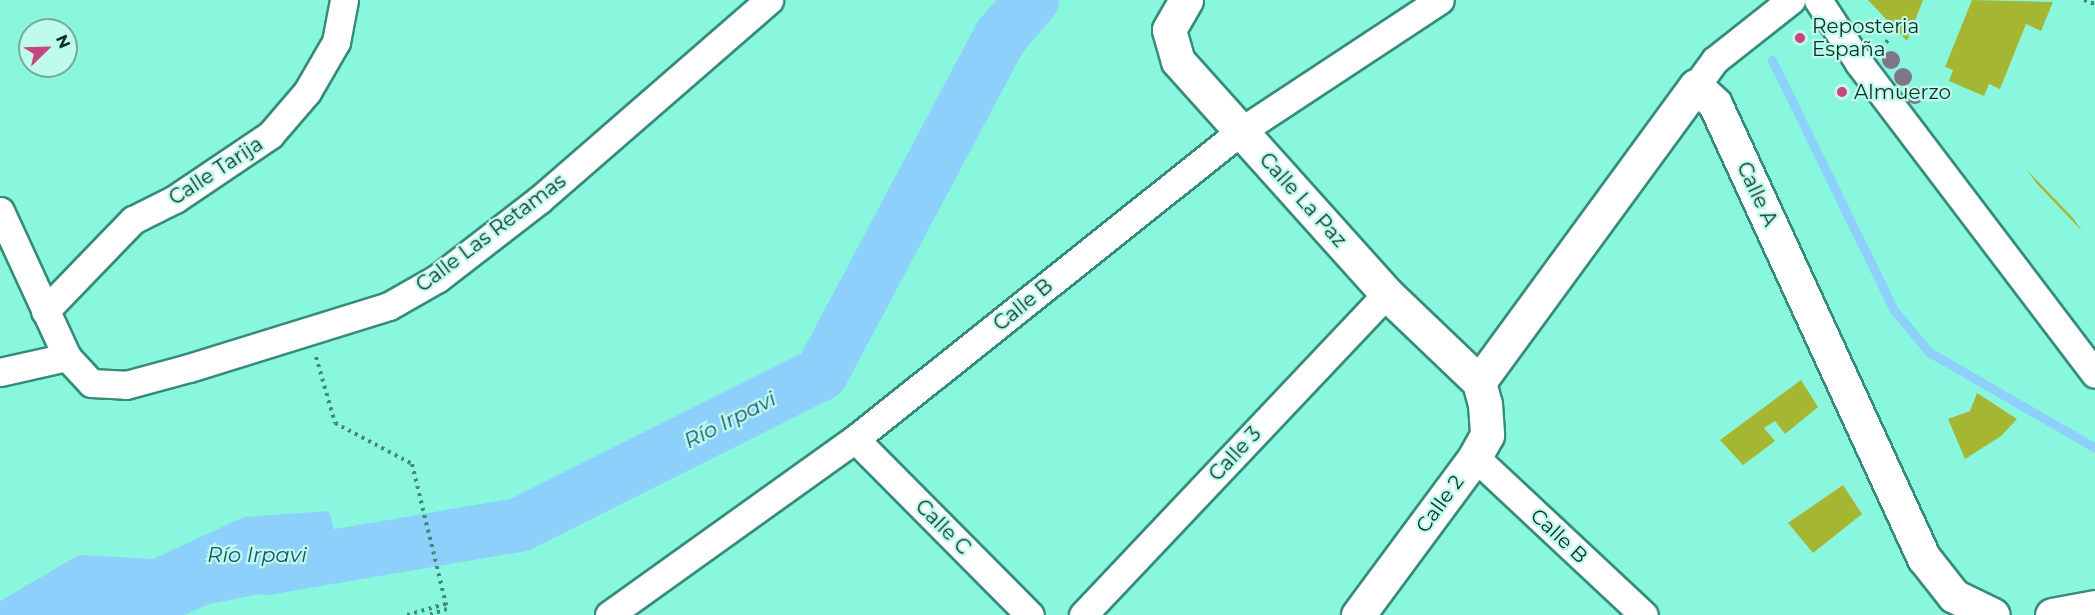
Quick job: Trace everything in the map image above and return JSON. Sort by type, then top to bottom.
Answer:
[{"type":"street","name":"Calle Tarija","points":[[45,310],[133,220],[175,200],[270,135],[307,92],[336,42],[344,0]]},
{"type":"street","name":"Calle Las Retamas","points":[[0,211],[67,357],[91,383],[126,385],[309,333],[389,306],[438,278],[539,200],[770,0]]},
{"type":"street","name":"Calle La Paz","points":[[1186,0],[1169,30],[1178,61],[1387,294],[1479,382]]},
{"type":"street","name":"Calle B","points":[[609,615],[855,439],[1241,132],[1440,0]]},
{"type":"street","points":[[1479,382],[1715,60],[1791,0]]},
{"type":"street","points":[[1818,0],[1859,63],[2095,374]]},
{"type":"street","name":"Calle A","points":[[1696,86],[1715,104],[1924,558],[1954,596],[1993,615]]},
{"type":"street","name":"Calle 3","points":[[1083,615],[1387,294]]},
{"type":"street","points":[[0,372],[67,357]]},
{"type":"street","name":"Calle 2","points":[[1358,615],[1475,457],[1487,435],[1479,382]]},
{"type":"street","name":"Calle C","points":[[855,439],[1030,615]]},
{"type":"street","name":"Calle B","points":[[1475,457],[1644,615]]},
{"type":"street","points":[[2052,615],[2095,607]]},
{"type":"path","points":[[2084,0],[2095,4]]},
{"type":"path","points":[[309,333],[335,423],[412,464],[447,609],[429,615]]},
{"type":"path","points":[[408,615],[445,603]]},
{"type":"water","name":"Río Irpavi","points":[[329,511],[346,577],[209,604],[184,615],[0,615],[0,601],[79,555],[153,559],[244,517]]},
{"type":"building","points":[[1868,0],[1923,0],[1907,41]]},
{"type":"building","points":[[1972,0],[2053,2],[2041,31],[2026,24],[2000,89],[1989,84],[1984,96],[1949,81],[1953,70],[1945,67]]},
{"type":"building","points":[[2027,170],[2073,218],[2082,231],[2037,184]]},
{"type":"building","points":[[1801,380],[1818,407],[1785,434],[1775,421],[1764,428],[1775,441],[1743,465],[1720,440]]},
{"type":"building","points":[[1977,393],[2017,419],[2001,436],[1965,459],[1948,419],[1970,411]]},
{"type":"building","points":[[1843,485],[1862,514],[1813,553],[1788,523]]},
{"type":"waterway","name":"Río Irpavi","points":[[267,568],[519,525],[821,374],[1001,36],[1032,0]]},
{"type":"waterway","points":[[1772,60],[1894,310],[1929,352],[2095,448]]},
{"type":"place","name":"Reposteria España","points":[[1800,38]]},
{"type":"place","name":"Almuerzo","points":[[1842,92]]}]
